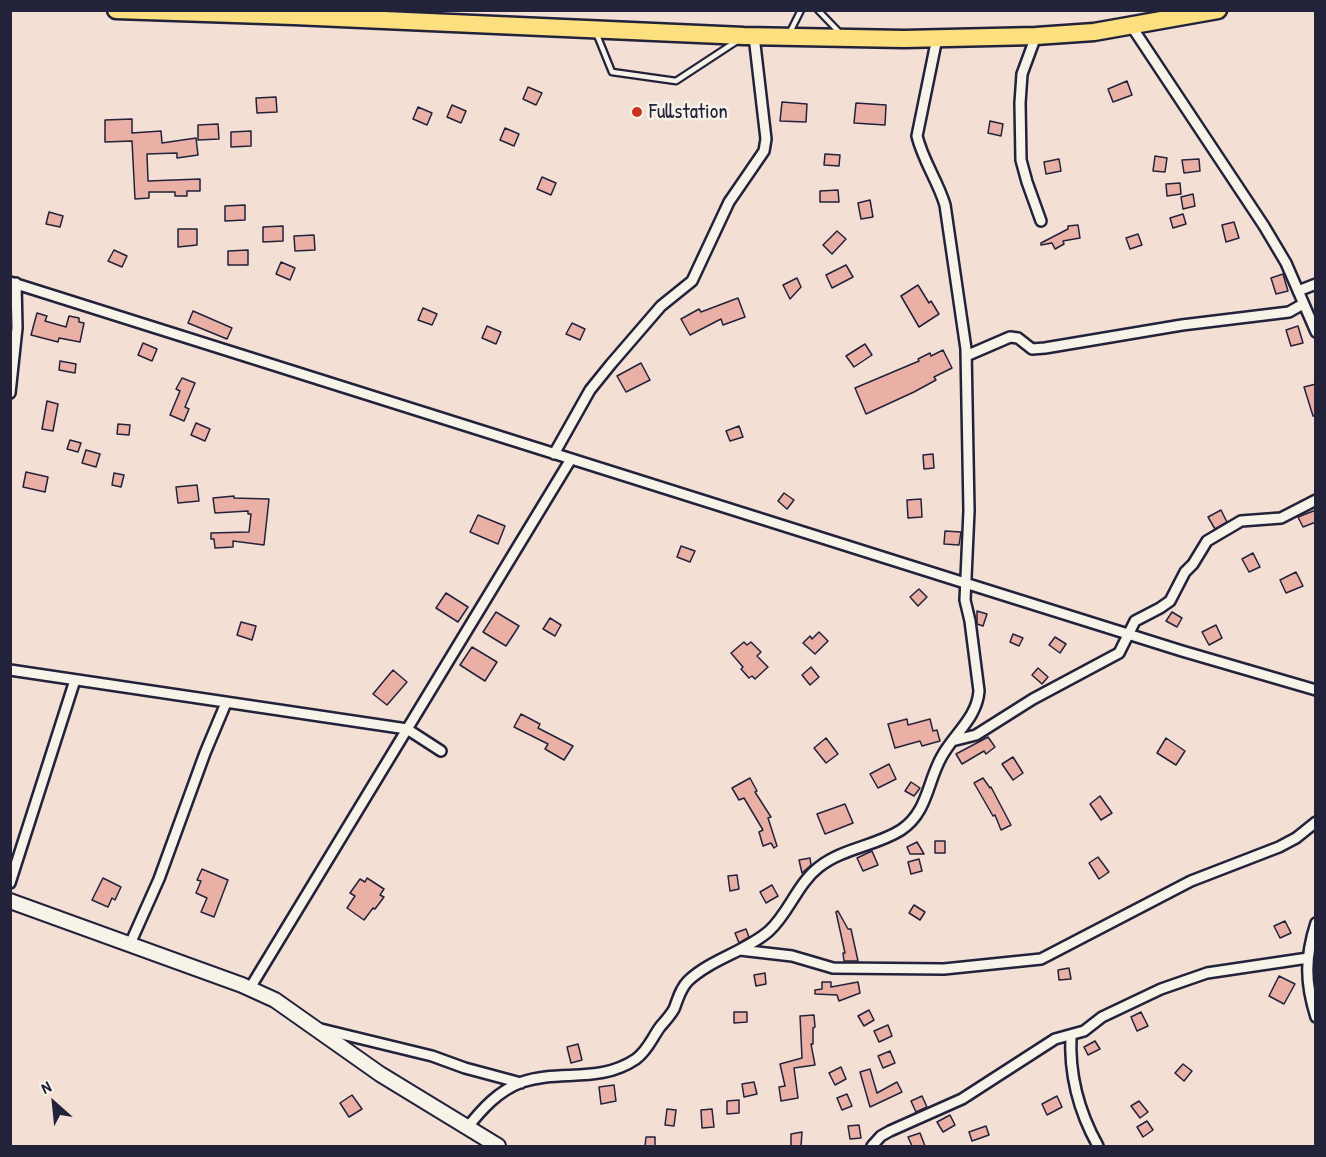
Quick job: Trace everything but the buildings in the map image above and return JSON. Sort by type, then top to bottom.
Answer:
[{"type":"highway","points":[[116,10],[844,38],[1036,36],[1094,32],[1218,10]]},
{"type":"street","points":[[1132,27],[1264,226],[1286,263],[1316,332]]},
{"type":"street","points":[[554,453],[590,390],[661,306],[692,281],[729,202],[764,151],[766,139],[749,36]]},
{"type":"street","points":[[1036,36],[1022,74],[1021,160],[1041,221]]},
{"type":"street","points":[[467,1128],[486,1104],[521,1083],[554,1077],[592,1076],[614,1070],[636,1058],[651,1043],[670,1015],[687,982],[700,972],[754,943],[770,930],[786,912],[806,879],[819,867],[836,857],[887,838],[913,820],[922,807],[942,756],[974,712],[979,691],[970,621],[964,600],[969,511],[966,356],[945,205],[941,191],[921,151],[917,136],[937,38]]},
{"type":"street","points":[[10,393],[17,328],[13,283],[1128,634],[1316,690]]},
{"type":"street","points":[[1298,291],[1316,284]]},
{"type":"street","points":[[966,356],[1010,337],[1018,338],[1032,349],[1045,348],[1182,325],[1289,312],[1304,304]]},
{"type":"street","points":[[250,988],[571,459]]},
{"type":"street","points":[[952,741],[976,735],[1033,699],[1119,653],[1138,618],[1170,601],[1185,572],[1193,564],[1207,541],[1241,521],[1281,518],[1316,500]]},
{"type":"street","points":[[10,670],[407,729],[441,751]]},
{"type":"street","points":[[10,883],[75,680]]},
{"type":"street","points":[[130,944],[159,879],[205,753],[226,703]]},
{"type":"street","points":[[740,950],[792,956],[833,968],[944,969],[1041,959],[1191,881],[1279,847],[1296,838],[1316,822]]},
{"type":"street","points":[[10,902],[250,988],[275,1000],[380,1074],[498,1146]]},
{"type":"street","points":[[1316,923],[1310,942],[1306,970],[1310,1000],[1316,1017]]},
{"type":"street","points":[[872,1146],[881,1136],[962,1099],[1055,1039],[1084,1031],[1102,1017],[1161,989],[1193,977],[1308,958]]},
{"type":"street","points":[[314,1028],[413,1051],[521,1083]]},
{"type":"street","points":[[1071,1035],[1071,1072],[1086,1122],[1098,1146]]},
{"type":"lane","points":[[787,37],[801,10]]},
{"type":"lane","points":[[818,10],[844,38]]},
{"type":"lane","points":[[595,30],[612,72],[676,81],[749,36]]},
{"type":"place","name":"Fullstation","points":[[637,112]]}]
